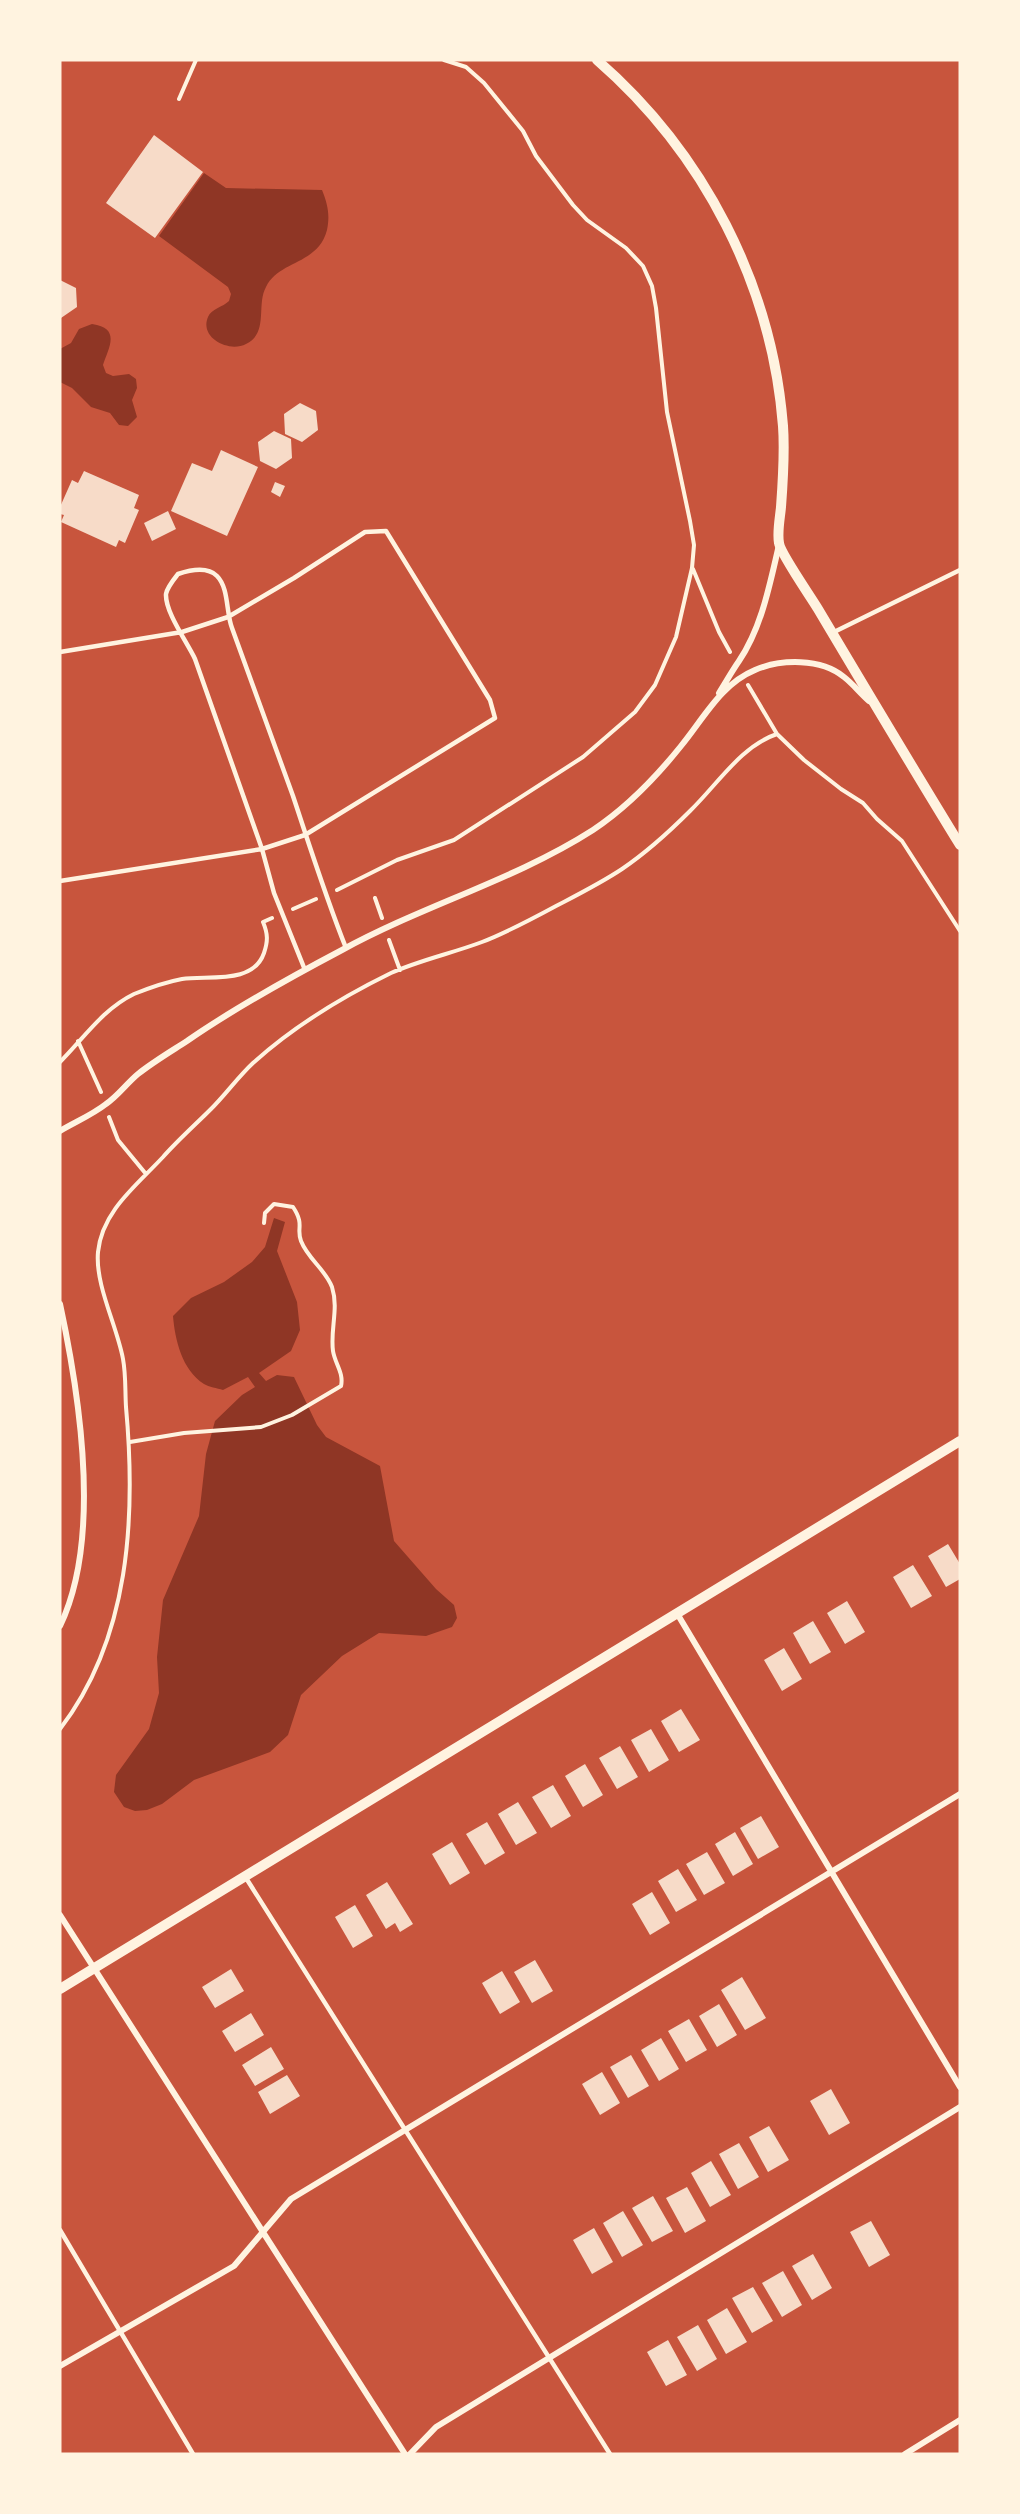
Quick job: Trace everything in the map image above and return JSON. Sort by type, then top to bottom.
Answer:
[{"type":"street","points":[[60,1131],[106,1105],[138,1075],[188,1040],[305,970],[400,921],[533,863],[594,829],[623,805],[681,746],[715,701],[737,663],[755,627],[768,591],[779,544],[784,472],[783,428],[779,384],[770,341],[754,288],[736,244],[713,201],[680,150],[633,94],[597,60]]},
{"type":"street","points":[[779,544],[960,845]]},
{"type":"street","points":[[715,701],[734,682],[754,670],[776,664],[798,662],[821,666],[842,675],[878,710]]},
{"type":"street","points":[[60,1304],[78,1405],[83,1490],[80,1562],[68,1610],[60,1626]]},
{"type":"street","points":[[60,1989],[678,1615],[960,1441]]},
{"type":"street","points":[[678,1615],[960,2087]]},
{"type":"street","points":[[60,2366],[234,2266],[261,2231],[291,2199],[960,1794]]},
{"type":"street","points":[[60,1915],[405,2454]]},
{"type":"street","points":[[410,2454],[436,2427],[960,2107]]},
{"type":"street","points":[[905,2454],[960,2420]]},
{"type":"lane","points":[[60,652],[182,632],[228,617],[264,598],[365,532],[386,531],[490,700],[495,718],[305,835],[262,849],[60,881]]},
{"type":"lane","points":[[305,970],[274,893],[262,849],[195,659],[182,632],[169,614],[166,592],[178,573],[192,570],[216,574],[223,584],[228,617],[325,896],[346,948]]},
{"type":"lane","points":[[832,633],[960,570]]},
{"type":"lane","points":[[245,1876],[610,2454]]},
{"type":"lane","points":[[60,2230],[193,2454]]},
{"type":"path","points":[[179,99],[196,60]]},
{"type":"path","points":[[60,1062],[99,1019],[132,995],[182,979],[246,973],[262,958],[265,950],[267,933],[263,922],[325,896],[397,860],[440,847],[454,840],[583,757],[627,719],[655,685],[675,637],[692,568],[692,533],[668,412],[652,285],[643,266],[626,248],[587,220],[573,205],[536,156],[523,131],[484,83],[465,67],[444,60]]},
{"type":"path","points":[[692,568],[719,632],[737,663]]},
{"type":"path","points":[[743,677],[777,734],[804,760],[863,803],[902,841],[960,931]]},
{"type":"path","points":[[60,1730],[83,1698],[113,1623],[126,1555],[130,1442],[123,1360],[101,1278],[98,1254],[103,1233],[115,1209],[134,1186],[254,1063],[300,1025],[349,995],[395,971],[483,942],[593,887],[625,867],[657,841],[692,809],[744,755],[767,738],[777,734]]},
{"type":"path","points":[[130,1442],[261,1427],[292,1415],[340,1386],[342,1381],[333,1352],[336,1305],[332,1288],[326,1274],[301,1240],[300,1218],[294,1206],[274,1204],[265,1213],[264,1223]]},
{"type":"shaded area","points":[[204,173],[226,188],[322,190],[327,205],[328,225],[322,241],[316,250],[272,278],[263,294],[260,326],[257,333],[253,339],[239,346],[232,347],[217,342],[206,325],[212,312],[229,301],[231,294],[228,287],[159,236]]},
{"type":"shaded area","points":[[92,324],[101,326],[110,335],[110,346],[103,365],[106,373],[113,376],[129,374],[136,379],[137,388],[132,400],[137,417],[128,426],[119,425],[110,413],[91,407],[72,388],[60,382],[60,349],[71,343],[79,329]]},
{"type":"shaded area","points":[[274,1218],[285,1222],[277,1251],[297,1302],[300,1330],[291,1351],[259,1373],[266,1381],[277,1375],[294,1377],[317,1425],[326,1437],[380,1466],[394,1541],[436,1589],[454,1605],[457,1618],[452,1627],[426,1636],[379,1633],[342,1656],[301,1695],[288,1735],[270,1752],[194,1780],[162,1804],[147,1810],[135,1811],[124,1807],[114,1792],[116,1775],[149,1729],[159,1693],[157,1657],[163,1600],[199,1516],[206,1454],[215,1421],[242,1395],[255,1387],[248,1377],[223,1390],[206,1385],[196,1378],[181,1354],[173,1316],[191,1298],[224,1282],[252,1262],[265,1247]]},
{"type":"building","points":[[154,135],[203,172],[155,238],[106,203]]},
{"type":"building","points":[[60,280],[76,288],[77,307],[61,318]]},
{"type":"building","points":[[300,403],[316,411],[318,430],[302,442],[285,434],[284,414]]},
{"type":"building","points":[[274,431],[291,439],[292,458],[276,469],[260,461],[258,442]]},
{"type":"building","points":[[221,450],[258,467],[227,536],[171,511],[192,463],[212,471]]},
{"type":"building","points":[[84,471],[139,495],[134,508],[139,510],[125,543],[119,540],[116,547],[61,522],[64,515],[60,514],[60,507],[72,480],[78,483]]},
{"type":"building","points":[[275,482],[285,486],[280,497],[271,492]]},
{"type":"building","points":[[168,511],[176,529],[152,541],[144,523]]},
{"type":"building","points":[[948,1544],[960,1564],[960,1579],[946,1587],[928,1556]]},
{"type":"building","points":[[913,1565],[932,1596],[911,1608],[893,1577]]},
{"type":"building","points":[[847,1601],[865,1632],[845,1644],[827,1613]]},
{"type":"building","points":[[813,1621],[831,1652],[810,1664],[793,1633]]},
{"type":"building","points":[[784,1648],[802,1679],[782,1691],[764,1660]]},
{"type":"building","points":[[681,1709],[700,1740],[679,1752],[661,1721]]},
{"type":"building","points":[[651,1729],[669,1760],[649,1772],[631,1740]]},
{"type":"building","points":[[620,1746],[638,1777],[617,1789],[599,1758]]},
{"type":"building","points":[[585,1764],[603,1795],[583,1807],[565,1776]]},
{"type":"building","points":[[553,1785],[571,1816],[551,1828],[532,1797]]},
{"type":"building","points":[[518,1802],[537,1833],[516,1845],[498,1814]]},
{"type":"building","points":[[761,1816],[779,1847],[758,1859],[740,1828]]},
{"type":"building","points":[[487,1822],[505,1853],[485,1865],[466,1834]]},
{"type":"building","points":[[735,1832],[753,1864],[733,1876],[715,1844]]},
{"type":"building","points":[[452,1842],[470,1873],[450,1885],[432,1854]]},
{"type":"building","points":[[707,1852],[725,1883],[704,1895],[686,1864]]},
{"type":"building","points":[[678,1869],[697,1900],[676,1912],[658,1881]]},
{"type":"building","points":[[387,1882],[413,1924],[400,1932],[395,1923],[386,1929],[366,1895]]},
{"type":"building","points":[[652,1892],[670,1923],[650,1935],[632,1904]]},
{"type":"building","points":[[355,1905],[373,1936],[353,1948],[335,1917]]},
{"type":"building","points":[[535,1960],[553,1991],[532,2003],[514,1972]]},
{"type":"building","points":[[231,1969],[244,1991],[215,2008],[202,1987]]},
{"type":"building","points":[[502,1971],[520,2002],[500,2014],[482,1983]]},
{"type":"building","points":[[742,1977],[766,2018],[745,2030],[721,1990]]},
{"type":"building","points":[[719,2004],[737,2035],[717,2047],[699,2016]]},
{"type":"building","points":[[251,2013],[264,2035],[235,2052],[222,2031]]},
{"type":"building","points":[[689,2019],[707,2050],[686,2062],[668,2031]]},
{"type":"building","points":[[661,2038],[679,2069],[659,2081],[641,2050]]},
{"type":"building","points":[[271,2047],[284,2069],[255,2086],[242,2065]]},
{"type":"building","points":[[631,2055],[649,2086],[628,2098],[610,2067]]},
{"type":"building","points":[[602,2072],[620,2103],[600,2115],[582,2084]]},
{"type":"building","points":[[287,2075],[300,2096],[270,2114],[258,2092]]},
{"type":"building","points":[[831,2089],[850,2123],[829,2135],[810,2101]]},
{"type":"building","points":[[769,2126],[789,2160],[768,2172],[749,2137]]},
{"type":"building","points":[[739,2143],[759,2177],[738,2189],[719,2154]]},
{"type":"building","points":[[711,2161],[731,2195],[710,2207],[691,2173]]},
{"type":"building","points":[[687,2187],[706,2221],[685,2233],[666,2198]]},
{"type":"building","points":[[653,2196],[673,2231],[652,2242],[632,2208]]},
{"type":"building","points":[[623,2211],[643,2245],[622,2257],[603,2223]]},
{"type":"building","points":[[871,2221],[890,2255],[869,2267],[850,2232]]},
{"type":"building","points":[[594,2228],[613,2262],[592,2274],[573,2240]]},
{"type":"building","points":[[813,2254],[832,2288],[812,2300],[792,2266]]},
{"type":"building","points":[[783,2271],[802,2305],[782,2317],[762,2283]]},
{"type":"building","points":[[753,2287],[773,2321],[752,2333],[732,2298]]},
{"type":"building","points":[[727,2308],[747,2342],[726,2354],[707,2320]]},
{"type":"building","points":[[698,2325],[717,2359],[697,2371],[677,2337]]},
{"type":"building","points":[[668,2340],[687,2375],[666,2386],[647,2352]]}]
